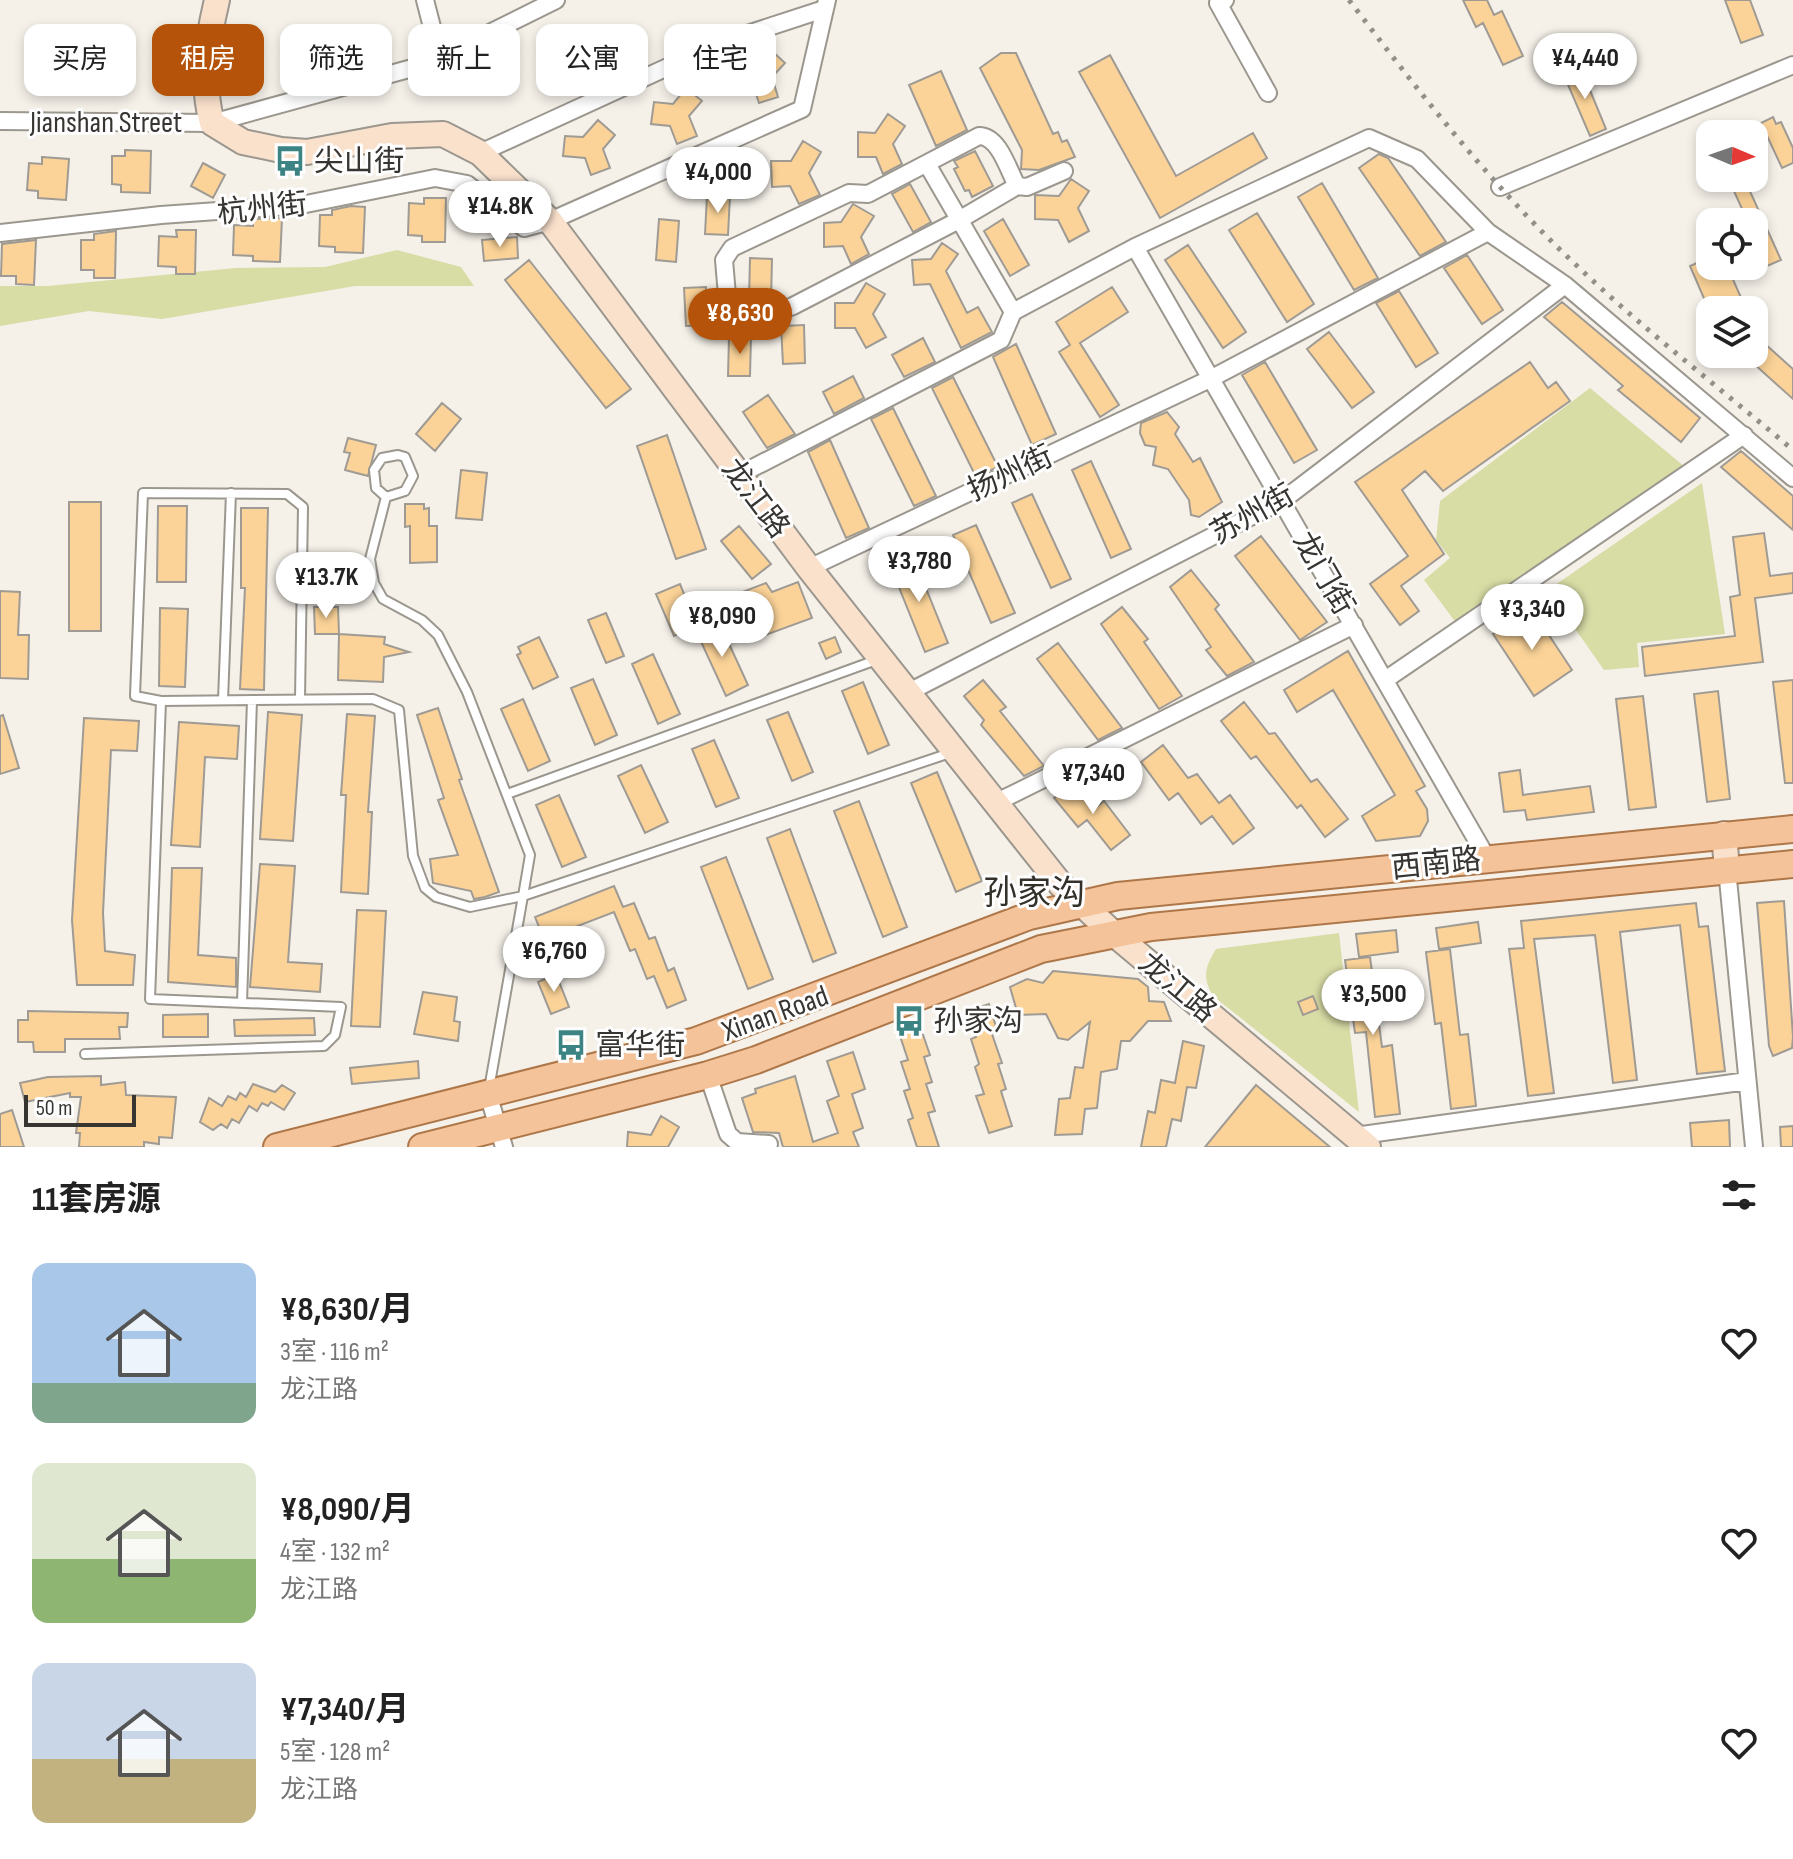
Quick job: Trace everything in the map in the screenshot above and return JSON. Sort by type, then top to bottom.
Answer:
[{"type":"main road","name":"西南路","points":[[1079,904],[1118,896],[1793,829]]},
{"type":"main road","name":"Xinan Road","points":[[422,1147],[502,1137],[708,1075],[756,1060],[1041,949],[1113,933],[1793,864]]},
{"type":"main road","name":"Xinan Road","points":[[277,1147],[696,1041],[973,936],[1029,916],[1079,904]]},
{"type":"street","points":[[217,0],[206,47],[205,99],[212,123],[408,67]]},
{"type":"street","points":[[425,0],[431,24]]},
{"type":"street","points":[[508,24],[556,0]]},
{"type":"street","points":[[1225,0],[1218,3],[1268,93]]},
{"type":"street","points":[[480,153],[720,43],[826,4]]},
{"type":"street","name":"杭州街","points":[[0,233],[161,215],[301,205],[435,178],[467,184],[524,228],[550,221],[802,109],[826,4]]},
{"type":"street","points":[[1500,187],[1793,65]]},
{"type":"street","name":"Jianshan Street","points":[[0,121],[212,123]]},
{"type":"street","name":"龙江路","points":[[212,123],[243,142],[281,150],[307,152],[392,136],[443,134],[480,153],[550,221],[809,568],[1079,904],[1362,1141]]},
{"type":"street","points":[[1017,186],[995,143],[987,136],[979,136],[868,194],[849,193],[732,248],[724,260],[728,307],[732,315],[740,319],[764,317],[793,306],[959,220],[1017,186],[1027,187],[1064,171]]},
{"type":"street","points":[[739,475],[1001,340],[1013,312],[1135,247],[1369,138],[1417,159],[1488,232],[1565,285],[1793,478]]},
{"type":"street","points":[[927,164],[1013,312]]},
{"type":"street","name":"扬州街","points":[[809,568],[1212,378],[1488,232]]},
{"type":"street","name":"龙门街","points":[[1135,247],[1491,857]]},
{"type":"street","name":"苏州街","points":[[907,693],[1283,500],[1565,285]]},
{"type":"street","points":[[1385,680],[1744,435]]},
{"type":"street","points":[[995,803],[1354,625]]},
{"type":"street","points":[[1724,834],[1754,1147]]},
{"type":"street","points":[[1491,857],[1499,892]]},
{"type":"street","points":[[708,1075],[728,1134],[737,1142],[769,1144]]},
{"type":"street","points":[[1362,1141],[1747,1081]]},
{"type":"street","points":[[488,1094],[502,1137]]},
{"type":"lane","points":[[389,455],[405,457],[412,467],[410,485],[400,495],[386,497],[376,488],[377,462],[389,455]]},
{"type":"lane","points":[[300,699],[303,507],[287,494],[143,493],[135,696],[161,701],[373,699],[399,710],[413,856],[425,888],[436,897],[470,907],[523,896],[954,752]]},
{"type":"lane","points":[[223,700],[231,493]]},
{"type":"lane","points":[[386,497],[370,559],[374,583],[383,599],[422,620],[438,635],[467,692],[530,855],[488,1094]]},
{"type":"lane","points":[[507,794],[880,659]]},
{"type":"lane","points":[[242,1003],[252,700]]},
{"type":"lane","points":[[85,1054],[324,1046],[335,1035],[341,1007],[150,999],[161,701]]},
{"type":"green space","points":[[397,250],[461,267],[474,286],[355,286],[162,319],[89,311],[0,326],[0,286],[48,286],[236,268],[325,267]]},
{"type":"green space","points":[[1590,388],[1685,467],[1460,628],[1424,580],[1450,558],[1436,540],[1440,501]]},
{"type":"green space","points":[[1702,483],[1725,634],[1637,643],[1639,667],[1604,670],[1548,590]]},
{"type":"green space","points":[[1339,933],[1359,1112],[1213,996],[1206,978],[1207,967],[1216,949]]},
{"type":"building","points":[[1463,0],[1487,0],[1494,15],[1502,11],[1523,56],[1503,65],[1483,23],[1476,27]]},
{"type":"building","points":[[1725,0],[1750,0],[1763,35],[1741,43]]},
{"type":"building","points":[[1001,53],[1016,53],[1053,134],[1058,132],[1062,142],[1067,140],[1075,157],[1039,170],[1021,169],[1022,150],[980,68]]},
{"type":"building","points":[[776,55],[785,63],[776,73]]},
{"type":"building","points":[[1110,55],[1176,176],[1253,133],[1267,158],[1160,218],[1079,72]]},
{"type":"building","points":[[1580,66],[1606,129],[1590,136],[1563,73]]},
{"type":"building","points":[[941,71],[967,130],[936,146],[909,85]]},
{"type":"building","points":[[776,90],[778,97],[759,103],[757,96],[776,96]]},
{"type":"building","points":[[680,96],[696,96],[702,101],[689,116],[697,136],[677,144],[670,126],[651,124],[654,102],[673,104]]},
{"type":"building","points":[[888,114],[905,126],[893,144],[902,164],[883,174],[876,157],[858,157],[858,132],[875,133]]},
{"type":"building","points":[[1773,117],[1776,124],[1781,122],[1793,148],[1793,163],[1782,168],[1768,138],[1767,120]]},
{"type":"building","points":[[598,120],[615,135],[603,149],[610,168],[591,175],[585,158],[563,156],[565,136],[583,137]]},
{"type":"building","points":[[803,141],[821,152],[809,173],[820,195],[799,204],[790,186],[772,187],[771,161],[791,161]]},
{"type":"building","points":[[125,150],[151,151],[150,193],[121,192],[121,185],[112,184],[112,156],[125,156]]},
{"type":"building","points":[[975,151],[993,186],[972,197],[969,190],[965,191],[954,169],[958,167],[954,161]]},
{"type":"building","points":[[1379,154],[1388,158],[1446,242],[1420,256],[1359,168]]},
{"type":"building","points":[[42,157],[69,159],[66,200],[38,198],[38,191],[27,190],[29,163],[42,164]]},
{"type":"building","points":[[203,163],[225,175],[213,198],[191,186]]},
{"type":"building","points":[[1071,179],[1089,191],[1078,208],[1089,231],[1069,242],[1058,220],[1035,219],[1035,195],[1059,196]]},
{"type":"building","points":[[1322,183],[1378,278],[1354,290],[1298,197]]},
{"type":"building","points":[[910,184],[931,222],[913,232],[892,194]]},
{"type":"building","points":[[1734,192],[1750,192],[1758,208],[1742,208]]},
{"type":"building","points":[[707,195],[730,196],[728,235],[705,234]]},
{"type":"building","points":[[424,198],[446,198],[445,242],[422,242],[422,236],[408,235],[409,203],[424,204]]},
{"type":"building","points":[[853,204],[874,216],[861,237],[869,254],[851,264],[843,246],[824,247],[824,223],[841,222]]},
{"type":"building","points":[[365,207],[363,253],[335,252],[335,247],[319,246],[320,215],[332,215],[332,210]]},
{"type":"building","points":[[1257,213],[1314,304],[1287,322],[1229,230]]},
{"type":"building","points":[[282,218],[280,262],[253,261],[253,256],[233,255],[234,225],[253,226],[253,219]]},
{"type":"building","points":[[659,219],[679,221],[676,262],[656,260]]},
{"type":"building","points":[[1003,219],[1029,265],[1010,276],[984,231]]},
{"type":"building","points":[[176,230],[196,230],[195,274],[176,274],[176,267],[158,266],[159,236],[177,237]]},
{"type":"building","points":[[116,231],[115,278],[94,278],[94,270],[81,270],[81,240],[94,240],[94,234]]},
{"type":"building","points":[[1768,231],[1781,260],[1768,266]]},
{"type":"building","points":[[517,237],[518,258],[484,261],[482,240]]},
{"type":"building","points":[[36,240],[34,285],[16,284],[16,276],[1,276],[2,244]]},
{"type":"building","points":[[942,243],[958,254],[946,271],[967,313],[978,307],[992,332],[961,348],[930,284],[914,285],[912,260],[931,259]]},
{"type":"building","points":[[1188,245],[1246,332],[1223,348],[1165,260]]},
{"type":"building","points":[[1467,255],[1503,310],[1482,324],[1444,268]]},
{"type":"building","points":[[750,258],[772,259],[771,300],[749,300]]},
{"type":"building","points":[[529,260],[631,389],[606,408],[505,280]]},
{"type":"building","points":[[1696,263],[1696,280],[1690,266]]},
{"type":"building","points":[[1696,280],[1733,280],[1740,296],[1703,296]]},
{"type":"building","points":[[866,283],[885,294],[873,314],[886,337],[866,348],[855,328],[835,328],[835,303],[854,303]]},
{"type":"building","points":[[706,287],[708,325],[686,326],[684,288]]},
{"type":"building","points":[[1112,287],[1128,312],[1080,343],[1119,405],[1100,417],[1059,352],[1070,345],[1056,322]]},
{"type":"building","points":[[1399,291],[1438,353],[1416,367],[1376,303]]},
{"type":"building","points":[[1562,302],[1700,418],[1681,442],[1618,390],[1623,386],[1544,317]]},
{"type":"building","points":[[804,325],[805,363],[783,364],[781,326]]},
{"type":"building","points":[[1329,332],[1374,392],[1352,408],[1307,349]]},
{"type":"building","points":[[729,337],[751,337],[750,376],[728,376]]},
{"type":"building","points":[[923,338],[935,362],[904,377],[892,355]]},
{"type":"building","points":[[1016,344],[1056,434],[1032,445],[993,357]]},
{"type":"building","points":[[1768,347],[1793,369],[1793,399],[1759,368],[1768,368]]},
{"type":"building","points":[[1265,362],[1317,450],[1294,463],[1242,375]]},
{"type":"building","points":[[1530,362],[1548,388],[1556,382],[1570,401],[1443,491],[1425,471],[1402,490],[1444,554],[1401,586],[1419,611],[1400,625],[1370,584],[1408,556],[1355,482]]},
{"type":"building","points":[[853,376],[864,398],[834,414],[823,392]]},
{"type":"building","points":[[953,377],[998,467],[976,477],[932,388]]},
{"type":"building","points":[[768,395],[795,434],[767,448],[743,412]]},
{"type":"building","points":[[442,403],[461,419],[435,451],[416,434]]},
{"type":"building","points":[[893,408],[936,496],[914,506],[871,419]]},
{"type":"building","points":[[1167,412],[1179,427],[1175,434],[1193,462],[1200,458],[1222,502],[1199,517],[1191,515],[1189,500],[1168,469],[1153,465],[1156,447],[1145,445],[1140,433],[1141,423]]},
{"type":"building","points":[[667,435],[706,549],[676,559],[637,446]]},
{"type":"building","points":[[348,438],[376,445],[368,476],[345,470],[350,453],[344,452]]},
{"type":"building","points":[[830,440],[869,528],[846,538],[808,452]]},
{"type":"building","points":[[1741,451],[1793,496],[1793,530],[1721,467]]},
{"type":"building","points":[[1091,461],[1131,549],[1111,558],[1072,470]]},
{"type":"building","points":[[461,470],[487,473],[482,520],[456,518]]},
{"type":"building","points":[[1032,494],[1071,579],[1051,588],[1012,503]]},
{"type":"building","points":[[69,502],[101,502],[101,631],[69,631]]},
{"type":"building","points":[[405,504],[424,504],[424,509],[429,508],[429,526],[437,526],[437,562],[410,563],[410,526],[405,527]]},
{"type":"building","points":[[158,506],[187,506],[186,582],[157,582]]},
{"type":"building","points":[[241,508],[268,508],[264,690],[240,689],[245,588],[241,588]]},
{"type":"building","points":[[976,525],[1015,613],[991,623],[953,535]]},
{"type":"building","points":[[739,526],[771,564],[752,579],[721,541]]},
{"type":"building","points":[[1764,533],[1770,576],[1793,573],[1793,593],[1755,598],[1763,662],[1645,676],[1642,647],[1735,636],[1730,597],[1740,595],[1733,537]]},
{"type":"building","points":[[1261,536],[1327,622],[1300,640],[1235,556]]},
{"type":"building","points":[[913,556],[948,643],[925,652],[890,565]]},
{"type":"building","points":[[1191,570],[1219,605],[1215,609],[1254,662],[1227,676],[1206,650],[1211,647],[1170,587]]},
{"type":"building","points":[[798,582],[812,618],[760,637],[750,611],[744,613],[737,594],[766,583],[772,592]]},
{"type":"building","points":[[680,584],[697,626],[674,636],[656,594]]},
{"type":"building","points":[[0,591],[20,592],[18,635],[29,635],[28,679],[0,678]]},
{"type":"building","points":[[314,607],[338,607],[339,634],[315,634]]},
{"type":"building","points":[[1122,607],[1148,639],[1144,642],[1182,696],[1159,709],[1101,624]]},
{"type":"building","points":[[160,608],[188,609],[185,687],[159,686]]},
{"type":"building","points":[[1531,608],[1572,670],[1534,696],[1493,634]]},
{"type":"building","points":[[606,613],[624,656],[606,663],[588,620]]},
{"type":"building","points":[[719,622],[748,685],[726,696],[697,633]]},
{"type":"building","points":[[339,634],[385,637],[384,644],[409,652],[384,657],[383,682],[338,680]]},
{"type":"building","points":[[539,637],[558,677],[533,689],[517,655],[521,653],[518,647]]},
{"type":"building","points":[[835,637],[841,652],[826,659],[819,643]]},
{"type":"building","points":[[1058,643],[1122,728],[1098,740],[1037,659]]},
{"type":"building","points":[[1348,651],[1425,786],[1416,791],[1427,809],[1428,821],[1420,836],[1376,841],[1362,816],[1395,795],[1333,690],[1297,712],[1284,690]]},
{"type":"building","points":[[653,654],[680,714],[658,724],[632,664]]},
{"type":"building","points":[[593,679],[617,735],[595,745],[571,688]]},
{"type":"building","points":[[983,680],[1006,707],[1000,711],[1044,766],[1024,776],[981,725],[984,720],[964,696]]},
{"type":"building","points":[[1793,680],[1793,783],[1785,783],[1773,682]]},
{"type":"building","points":[[863,682],[889,745],[868,754],[842,691]]},
{"type":"building","points":[[1718,691],[1730,799],[1707,802],[1694,694]]},
{"type":"building","points":[[1643,696],[1656,807],[1629,810],[1616,699]]},
{"type":"building","points":[[523,699],[550,761],[528,771],[501,709]]},
{"type":"building","points":[[1244,702],[1269,734],[1275,733],[1311,782],[1317,779],[1348,819],[1325,837],[1301,805],[1297,808],[1256,756],[1251,759],[1221,721]]},
{"type":"building","points":[[438,708],[462,779],[459,780],[499,892],[485,897],[474,899],[471,891],[433,883],[430,859],[458,855],[438,800],[444,798],[417,715]]},
{"type":"building","points":[[268,712],[302,715],[293,841],[260,839]]},
{"type":"building","points":[[788,712],[813,772],[792,781],[767,720]]},
{"type":"building","points":[[347,714],[375,716],[368,812],[372,812],[368,894],[341,892],[346,795],[341,795]]},
{"type":"building","points":[[3,715],[19,768],[0,774],[0,716]]},
{"type":"building","points":[[84,718],[139,721],[137,751],[111,750],[103,913],[105,951],[135,955],[133,985],[77,985],[72,920]]},
{"type":"building","points":[[179,722],[239,726],[237,759],[205,757],[200,847],[171,845]]},
{"type":"building","points":[[714,740],[739,798],[716,807],[692,749]]},
{"type":"building","points":[[1163,745],[1188,778],[1197,774],[1219,803],[1230,795],[1254,828],[1233,844],[1212,816],[1201,824],[1178,793],[1169,800],[1141,762]]},
{"type":"building","points":[[641,765],[668,822],[645,833],[618,776]]},
{"type":"building","points":[[1520,770],[1523,795],[1590,786],[1594,812],[1527,820],[1525,810],[1504,812],[1499,773]]},
{"type":"building","points":[[937,772],[982,881],[956,892],[911,783]]},
{"type":"building","points":[[1073,783],[1094,809],[1104,801],[1130,835],[1111,850],[1087,820],[1078,827],[1054,798]]},
{"type":"building","points":[[559,795],[586,857],[562,867],[536,805]]},
{"type":"building","points":[[859,801],[907,927],[883,937],[834,811]]},
{"type":"building","points":[[790,829],[836,953],[813,962],[767,838]]},
{"type":"building","points":[[726,857],[773,979],[748,989],[701,867]]},
{"type":"building","points":[[260,864],[295,866],[288,962],[322,964],[320,992],[250,987]]},
{"type":"building","points":[[172,868],[202,868],[198,955],[236,958],[236,987],[168,982]]},
{"type":"building","points":[[614,886],[623,907],[634,903],[649,939],[655,937],[668,971],[674,968],[686,1000],[667,1008],[654,976],[647,979],[635,949],[630,951],[614,912],[554,935],[566,967],[545,975],[532,941],[543,937],[535,917]]},
{"type":"building","points":[[1784,901],[1793,1037],[1792,1048],[1773,1056],[1769,1046],[1757,903]]},
{"type":"building","points":[[1696,903],[1699,927],[1708,926],[1725,1071],[1697,1074],[1680,925],[1620,932],[1637,1080],[1613,1083],[1595,935],[1534,939],[1554,1093],[1528,1096],[1509,949],[1524,948],[1521,921]]},
{"type":"building","points":[[357,910],[386,911],[380,1027],[351,1026]]},
{"type":"building","points":[[1478,922],[1481,943],[1439,949],[1436,928]]},
{"type":"building","points":[[1396,930],[1398,952],[1359,957],[1356,934]]},
{"type":"building","points":[[1450,949],[1460,1035],[1468,1034],[1476,1106],[1451,1109],[1441,1023],[1435,1024],[1426,952]]},
{"type":"building","points":[[1370,957],[1382,1047],[1392,1045],[1400,1114],[1375,1117],[1366,1032],[1355,1033],[1345,960]]},
{"type":"building","points":[[1053,971],[1138,979],[1148,987],[1149,1001],[1164,1002],[1171,1021],[1148,1021],[1130,1041],[1121,1041],[1117,1069],[1101,1072],[1097,1108],[1085,1109],[1082,1134],[1055,1135],[1059,1099],[1070,1098],[1075,1067],[1083,1068],[1090,1022],[1068,1040],[1058,1038],[1046,1014],[1018,1015],[1010,987],[1027,979],[1043,983]]},
{"type":"building","points":[[556,974],[569,1007],[551,1014],[538,982]]},
{"type":"building","points":[[423,992],[457,997],[454,1021],[460,1022],[458,1041],[414,1034]]},
{"type":"building","points":[[1313,996],[1318,1009],[1303,1015],[1298,1002]]},
{"type":"building","points":[[989,1004],[997,1030],[992,1034],[1002,1063],[998,1064],[1006,1089],[1001,1091],[1012,1126],[989,1133],[976,1096],[984,1094],[975,1067],[979,1064],[971,1039],[976,1037],[967,1011]]},
{"type":"building","points":[[28,1011],[128,1013],[127,1027],[119,1027],[120,1039],[65,1039],[65,1052],[34,1052],[33,1042],[18,1042],[18,1020],[28,1020]]},
{"type":"building","points":[[208,1014],[208,1037],[163,1037],[163,1015]]},
{"type":"building","points":[[314,1018],[315,1035],[235,1036],[234,1020]]},
{"type":"building","points":[[920,1026],[930,1055],[924,1057],[932,1082],[926,1084],[935,1111],[928,1113],[939,1147],[917,1147],[908,1120],[913,1118],[904,1091],[910,1089],[901,1062],[908,1060],[899,1033]]},
{"type":"building","points":[[1183,1041],[1204,1046],[1196,1088],[1187,1087],[1181,1121],[1172,1119],[1166,1147],[1141,1147],[1148,1111],[1155,1113],[1161,1080],[1175,1083]]},
{"type":"building","points":[[853,1052],[865,1089],[852,1094],[863,1128],[853,1132],[859,1147],[783,1147],[779,1133],[753,1132],[742,1098],[756,1093],[755,1089],[795,1076],[813,1142],[838,1133],[827,1101],[839,1096],[827,1061]]},
{"type":"building","points":[[418,1061],[419,1078],[352,1084],[350,1068]]},
{"type":"building","points":[[101,1076],[101,1085],[125,1082],[126,1095],[176,1097],[172,1138],[159,1137],[159,1144],[144,1142],[144,1147],[79,1147],[80,1133],[76,1133],[81,1097],[70,1097],[70,1093],[25,1102],[20,1083],[48,1077]]},
{"type":"building","points":[[253,1084],[275,1092],[282,1085],[295,1093],[284,1110],[271,1102],[268,1106],[262,1103],[257,1111],[249,1106],[239,1123],[232,1119],[227,1128],[221,1124],[213,1130],[200,1122],[209,1098],[222,1106],[228,1096],[236,1100],[240,1093],[246,1097]]},
{"type":"building","points":[[1256,1085],[1330,1147],[1205,1147]]},
{"type":"building","points":[[12,1110],[24,1147],[0,1147],[0,1114]]},
{"type":"building","points":[[661,1116],[679,1127],[668,1147],[627,1147],[628,1132],[651,1135]]},
{"type":"building","points":[[1729,1120],[1730,1147],[1692,1147],[1690,1123]]},
{"type":"building","points":[[1793,1126],[1793,1147],[1781,1147],[1780,1127]]},
{"type":"railway","points":[[1349,0],[1457,137],[1544,234],[1628,312],[1793,450]]},
{"type":"place","name":"尖山街","points":[[290,161]]},
{"type":"place","name":"孙家沟","points":[[909,1021]]},
{"type":"place","name":"富华街","points":[[571,1045]]},
{"type":"district","name":"孙家沟","points":[[1034,892]]}]
